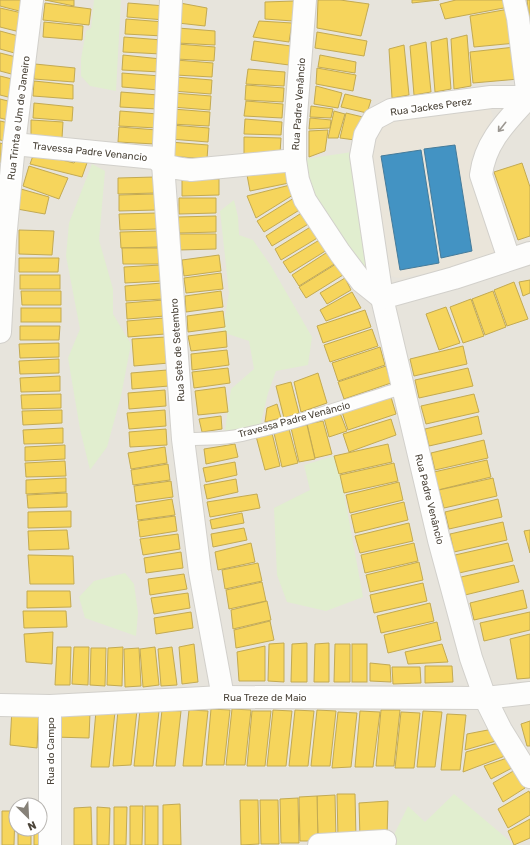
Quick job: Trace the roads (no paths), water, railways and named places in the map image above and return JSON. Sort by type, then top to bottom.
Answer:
[{"type":"street","name":"Rua Trinta e Um de Janeiro","points":[[0,332],[3,240],[32,0]]},
{"type":"street","name":"Rua Sete de Setembro","points":[[172,0],[163,164],[183,439],[200,572],[223,697]]},
{"type":"street","name":"Rua Padre Venâncio","points":[[305,0],[295,128],[295,160],[298,180],[305,200],[340,253],[362,282],[382,298]]},
{"type":"street","points":[[509,259],[481,175],[484,159],[499,130],[529,97],[518,18],[514,0]]},
{"type":"street","name":"Rua Jackes Perez","points":[[361,156],[365,135],[374,119],[391,110],[491,97],[529,97]]},
{"type":"street","name":"Travessa Padre Venancio","points":[[14,144],[156,158],[163,164]]},
{"type":"street","name":"Rua Padre Venâncio","points":[[361,156],[382,298],[439,540],[469,650],[485,698],[504,736],[530,777]]},
{"type":"street","points":[[163,164],[175,168],[191,170],[295,160]]},
{"type":"street","points":[[382,298],[454,278],[530,253]]},
{"type":"street","name":"Rua Treze de Maio","points":[[0,705],[50,706],[223,697],[485,698],[530,693]]},
{"type":"street","name":"Rua do Campo","points":[[50,706],[50,845]]},
{"type":"street","points":[[319,845],[385,841]]},
{"type":"lane","name":"Travessa Padre Venâncio","points":[[183,439],[211,439],[249,434],[310,417],[402,388]]}]
